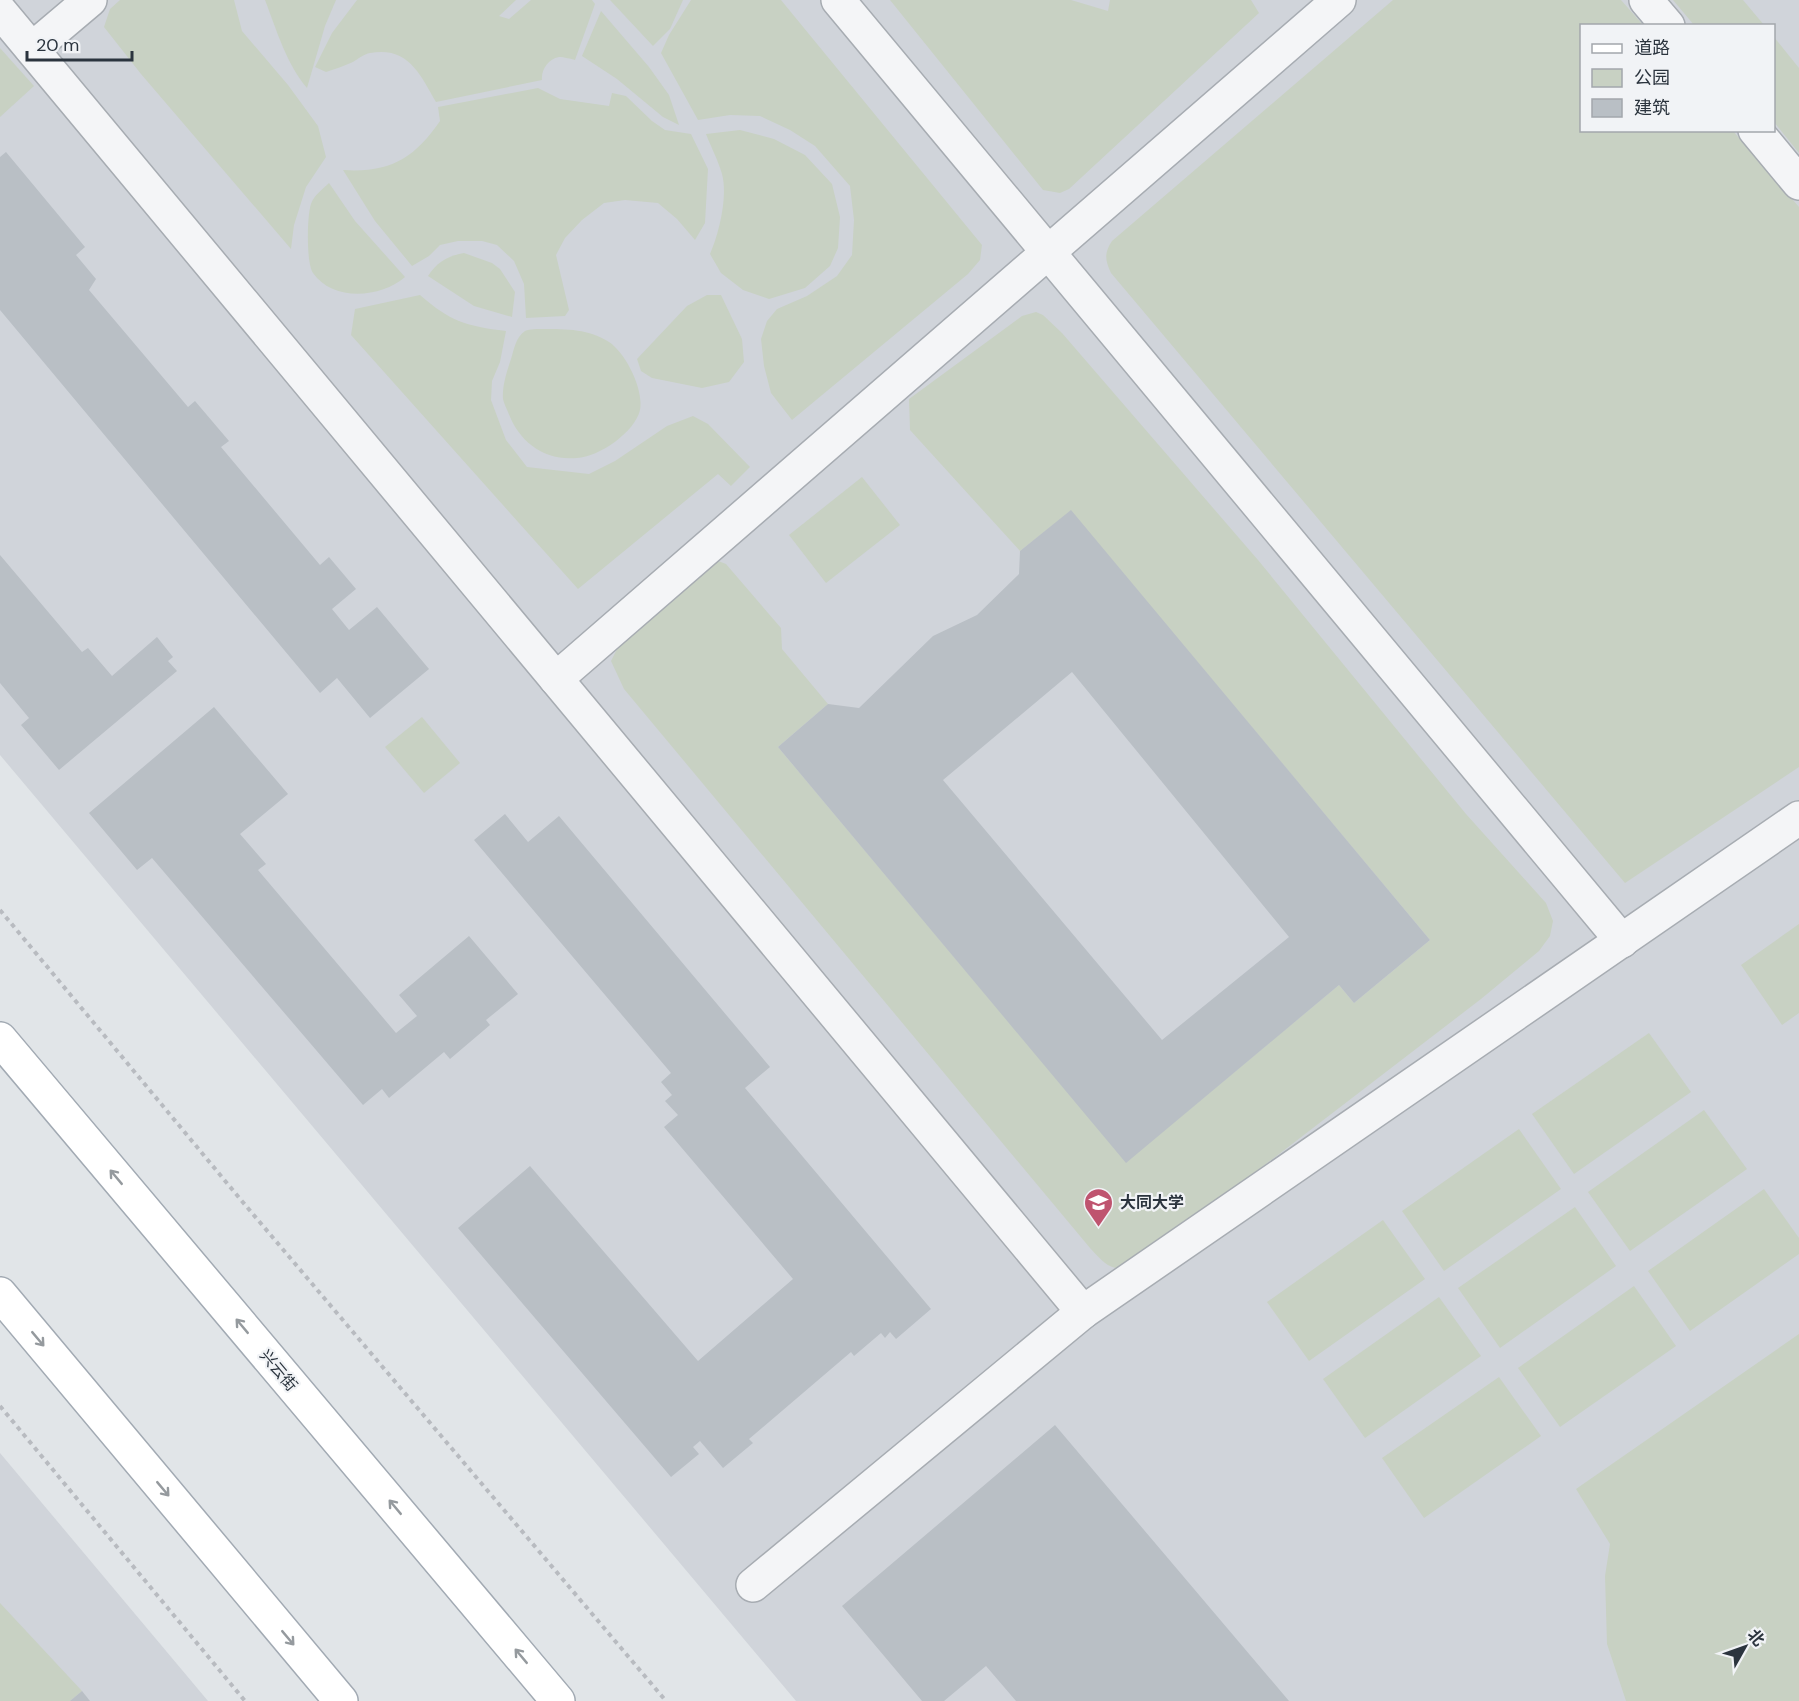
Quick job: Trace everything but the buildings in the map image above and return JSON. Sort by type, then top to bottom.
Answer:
[{"type":"main road","name":"兴云街","points":[[0,1039],[558,1701]]},
{"type":"main road","points":[[0,1294],[341,1701]]},
{"type":"lane","points":[[32,49],[90,0]]},
{"type":"lane","points":[[838,0],[1622,940]]},
{"type":"lane","points":[[556,679],[1339,0]]},
{"type":"lane","points":[[1646,0],[1666,24]]},
{"type":"lane","points":[[0,10],[1083,1312]]},
{"type":"lane","points":[[1757,132],[1799,183]]},
{"type":"lane","points":[[753,1585],[1083,1312],[1799,818]]},
{"type":"path","points":[[0,910],[234,1191],[666,1701]]},
{"type":"path","points":[[0,1406],[245,1701]]},
{"type":"shaded area","name":"大同大学","points":[[0,0],[1799,0],[1799,1701],[796,1701],[0,755]]},
{"type":"shaded area","points":[[0,1453],[208,1701],[0,1701]]},
{"type":"green space","points":[[120,0],[234,0],[242,31],[288,85],[318,126],[326,157],[306,187],[294,225],[291,249],[141,74],[104,27],[110,9]]},
{"type":"green space","points":[[265,0],[336,0],[325,26],[307,88],[293,68]]},
{"type":"green space","points":[[357,0],[516,0],[499,16],[509,19],[531,0],[592,0],[595,4],[575,60],[559,57],[552,60],[544,69],[542,80],[436,102],[411,64],[394,54],[383,52],[363,55],[353,62],[326,72],[315,67],[332,33]]},
{"type":"green space","points":[[610,0],[683,0],[670,29],[653,46]]},
{"type":"green space","points":[[691,0],[781,0],[982,245],[980,260],[968,274],[792,420],[771,393],[764,366],[761,339],[767,321],[777,309],[807,296],[837,276],[852,255],[854,220],[850,186],[815,146],[790,130],[760,116],[730,115],[698,120],[661,53],[669,35]]},
{"type":"green space","points":[[890,0],[1071,0],[1108,11],[1110,0],[1251,0],[1259,13],[1069,189],[1060,193],[1043,190]]},
{"type":"green space","points":[[1393,0],[1621,0],[1642,24],[1580,24],[1580,132],[1734,132],[1799,207],[1799,767],[1625,883],[1111,273],[1106,257],[1112,241]]},
{"type":"green space","points":[[1673,0],[1743,0],[1763,24],[1693,24]]},
{"type":"green space","points":[[601,11],[649,67],[669,95],[679,125],[663,117],[617,79],[582,56]]},
{"type":"green space","points":[[1775,38],[1799,68],[1799,153],[1775,123]]},
{"type":"green space","points":[[0,48],[34,86],[0,117]]},
{"type":"green space","points":[[538,88],[560,99],[609,106],[612,93],[626,96],[665,130],[691,134],[708,169],[705,223],[695,240],[677,219],[658,203],[625,200],[604,203],[582,220],[565,238],[556,255],[569,310],[565,316],[526,318],[524,284],[514,261],[497,245],[482,241],[458,241],[440,245],[429,256],[412,266],[375,221],[343,170],[374,169],[387,166],[410,154],[440,121],[438,107]]},
{"type":"green space","points":[[740,130],[774,139],[805,155],[832,184],[840,217],[838,248],[830,266],[805,288],[769,299],[743,290],[721,273],[710,254],[719,226],[724,183],[706,134]]},
{"type":"green space","points":[[329,183],[355,221],[405,277],[383,289],[358,294],[332,289],[313,273],[308,250],[311,204]]},
{"type":"green space","points":[[464,253],[492,263],[500,269],[515,292],[512,317],[474,306],[428,276],[443,260]]},
{"type":"green space","points":[[420,295],[450,317],[469,325],[506,331],[500,362],[492,381],[491,400],[506,440],[527,467],[589,474],[615,461],[667,426],[693,416],[708,424],[750,467],[731,486],[718,474],[578,589],[351,335],[355,309]]},
{"type":"green space","points":[[707,295],[721,295],[742,339],[744,362],[729,382],[702,388],[652,378],[641,371],[637,359],[687,306]]},
{"type":"green space","points":[[1036,312],[1043,315],[1062,333],[1258,560],[1466,814],[1546,903],[1553,921],[1550,936],[1539,951],[1481,999],[1133,1266],[1125,1268],[1109,1265],[1090,1248],[624,689],[611,661],[618,647],[713,559],[726,564],[781,628],[782,649],[828,704],[778,747],[1126,1162],[1339,985],[1354,1003],[1430,940],[1071,511],[1020,551],[910,430],[909,399],[1022,316]]},
{"type":"green space","points":[[532,329],[561,329],[594,334],[615,347],[622,354],[632,373],[641,402],[637,418],[624,435],[586,457],[554,456],[534,447],[526,441],[513,423],[503,399],[504,384],[517,340],[525,331]]},
{"type":"green space","points":[[862,477],[900,525],[826,583],[789,535]]},
{"type":"green space","points":[[422,717],[460,763],[424,793],[385,747]]},
{"type":"green space","points":[[1799,924],[1799,1013],[1782,1025],[1741,965]]},
{"type":"green space","points":[[1649,1033],[1691,1092],[1574,1174],[1532,1114]]},
{"type":"green space","points":[[1704,1110],[1747,1169],[1630,1251],[1588,1192]]},
{"type":"green space","points":[[1519,1129],[1561,1189],[1444,1271],[1402,1211]]},
{"type":"green space","points":[[1764,1189],[1799,1238],[1799,1254],[1690,1331],[1648,1271]]},
{"type":"green space","points":[[1575,1207],[1616,1266],[1500,1348],[1458,1288]]},
{"type":"green space","points":[[1383,1220],[1425,1279],[1309,1361],[1267,1302]]},
{"type":"green space","points":[[1634,1286],[1676,1346],[1560,1427],[1518,1368]]},
{"type":"green space","points":[[1439,1297],[1481,1356],[1365,1438],[1323,1379]]},
{"type":"green space","points":[[1799,1334],[1799,1701],[1626,1701],[1607,1644],[1605,1576],[1610,1544],[1576,1489]]},
{"type":"green space","points":[[1499,1377],[1541,1436],[1424,1518],[1382,1458]]},
{"type":"green space","points":[[0,1603],[82,1691],[70,1701],[0,1701]]},
{"type":"place","name":"大同大学","points":[[1099,1228]]}]
